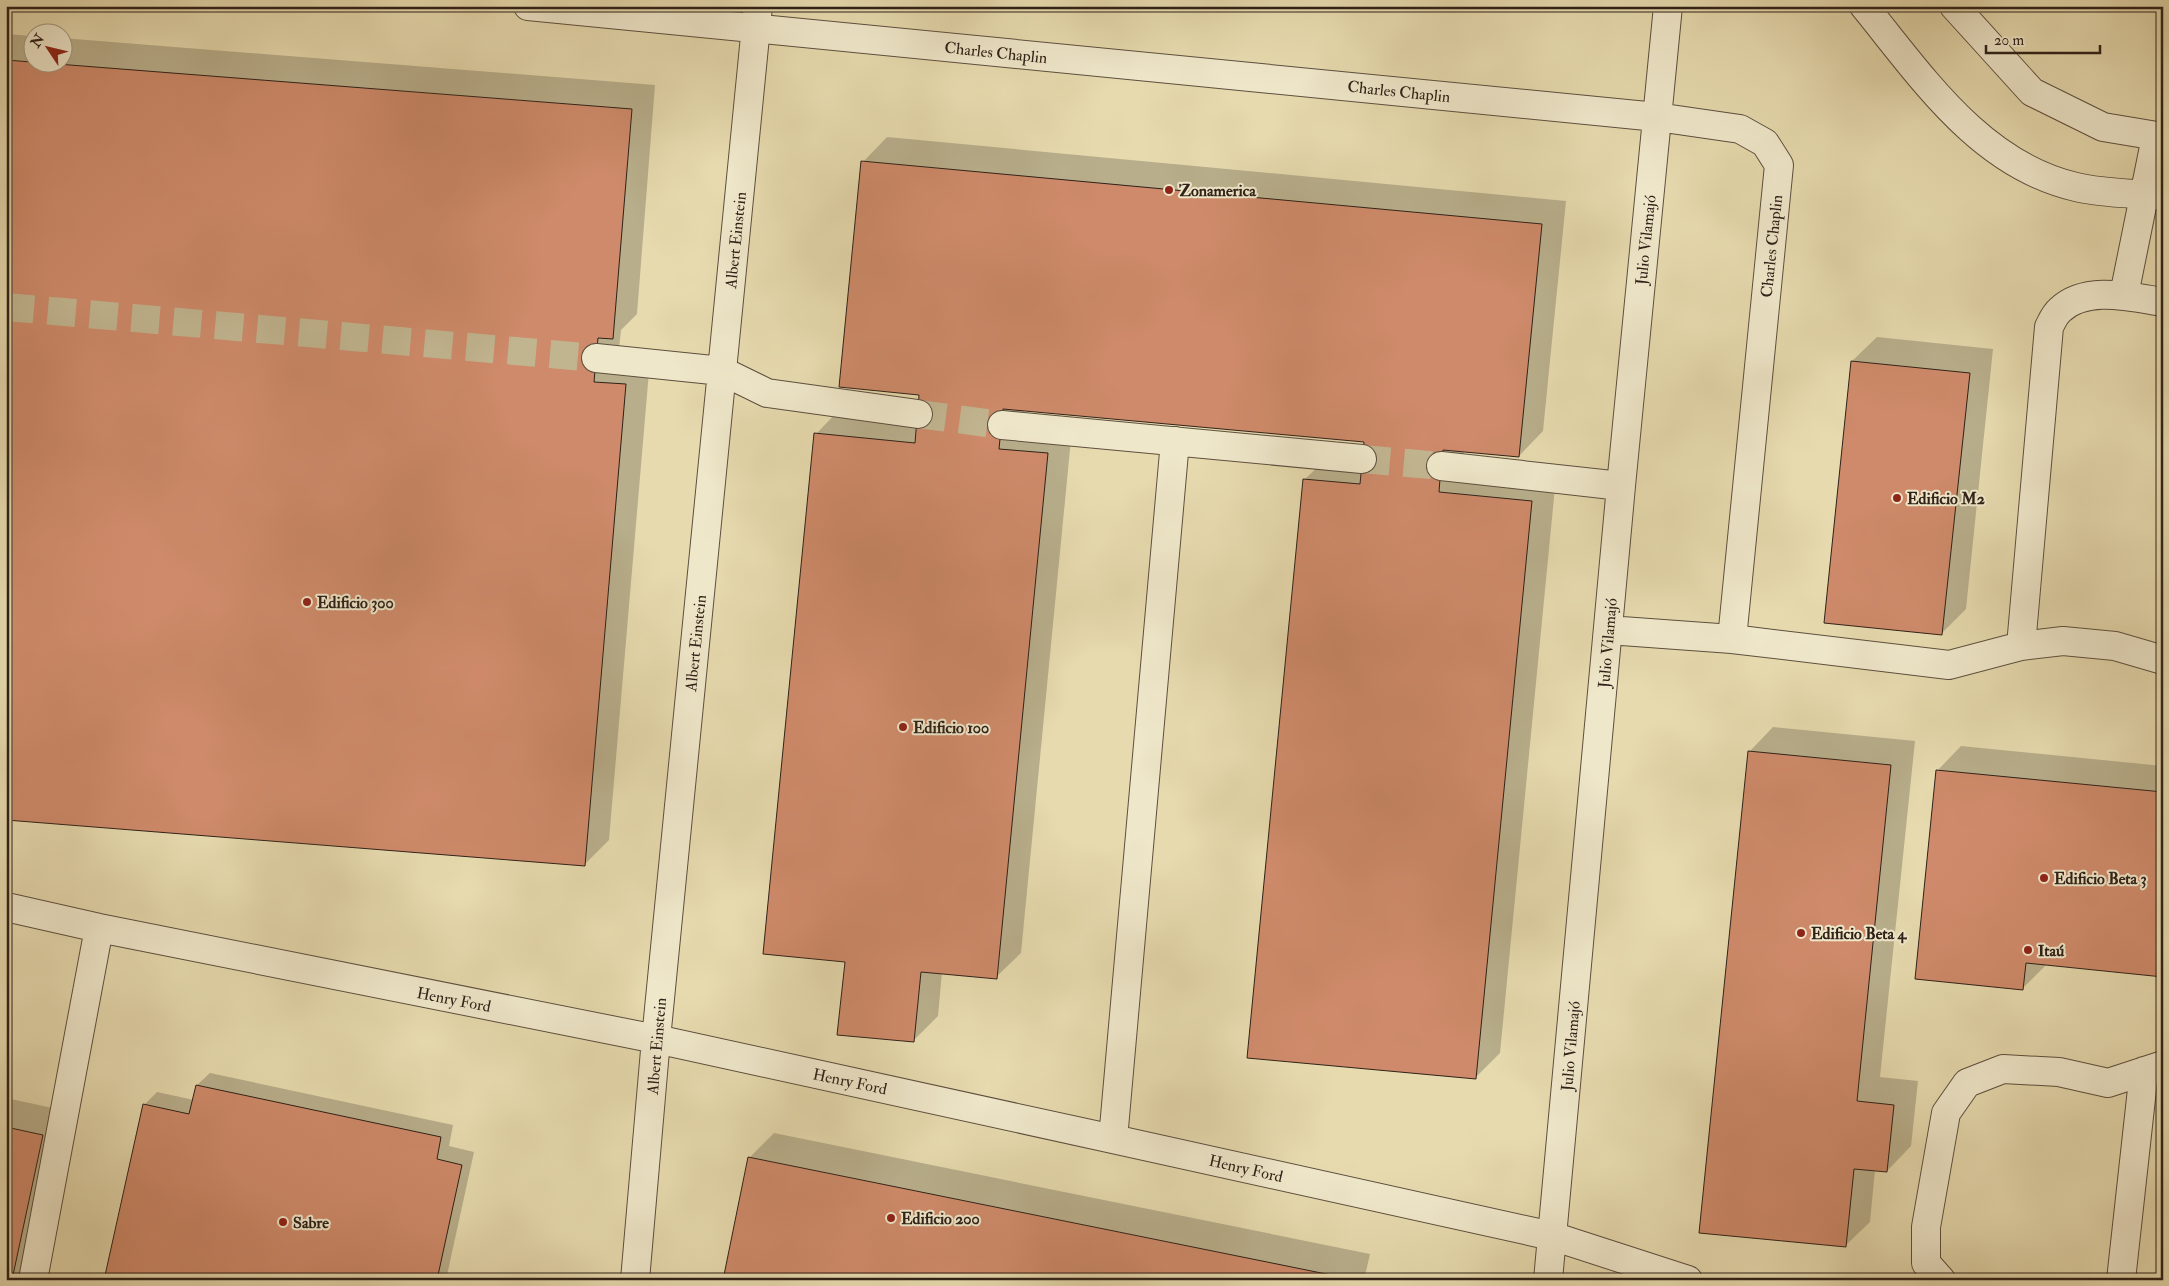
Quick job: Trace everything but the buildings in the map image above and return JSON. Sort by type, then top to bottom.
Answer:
[{"type":"lane","name":"Charles Chaplin","points":[[528,6],[757,17],[1657,116],[1740,129],[1765,143],[1779,165],[1732,640]]},
{"type":"lane","name":"Julio Vilamajó","points":[[1548,1280],[1621,486],[1668,6]]},
{"type":"lane","points":[[1954,6],[2032,92],[2103,127],[2159,137],[2154,195],[2124,295]]},
{"type":"lane","points":[[1876,11],[1906,62],[1951,112],[2011,158],[2041,175],[2076,188],[2154,195]]},
{"type":"lane","name":"Albert Einstein","points":[[635,1280],[656,1039],[757,17]]},
{"type":"lane","points":[[2021,646],[2050,327],[2058,311],[2072,300],[2093,295],[2124,295],[2163,302]]},
{"type":"lane","points":[[596,358],[722,371],[767,393],[918,414]]},
{"type":"lane","points":[[1002,425],[1362,459]]},
{"type":"lane","points":[[1113,1139],[1175,441]]},
{"type":"lane","points":[[1441,466],[1621,486]]},
{"type":"lane","points":[[1608,630],[1732,640],[1949,664],[2021,646],[2063,642],[2115,646],[2163,660]]},
{"type":"lane","name":"Henry Ford","points":[[6,907],[99,928],[656,1039],[1552,1236],[1688,1280]]},
{"type":"lane","points":[[33,1280],[99,928]]},
{"type":"lane","points":[[1941,1280],[1926,1264],[1926,1226],[1946,1113],[1967,1084],[2003,1068],[2059,1072],[2108,1083],[2153,1068],[2121,1280]]},
{"type":"tunnel","points":[[6,307],[596,358]]},
{"type":"tunnel","points":[[918,414],[1002,425]]},
{"type":"tunnel","points":[[1362,459],[1441,466]]},
{"type":"place","name":"Zonamerica","points":[[1169,190]]},
{"type":"place","name":"Edificio M2","points":[[1897,498]]},
{"type":"place","name":"Edificio 300","points":[[307,602]]},
{"type":"place","name":"Edificio 100","points":[[903,727]]},
{"type":"place","name":"Edificio Beta 3","points":[[2044,878]]},
{"type":"place","name":"Edificio Beta 4","points":[[1801,933]]},
{"type":"place","name":"Itaú","points":[[2028,950]]},
{"type":"place","name":"Edificio 200","points":[[891,1218]]},
{"type":"place","name":"Sabre","points":[[283,1222]]}]
